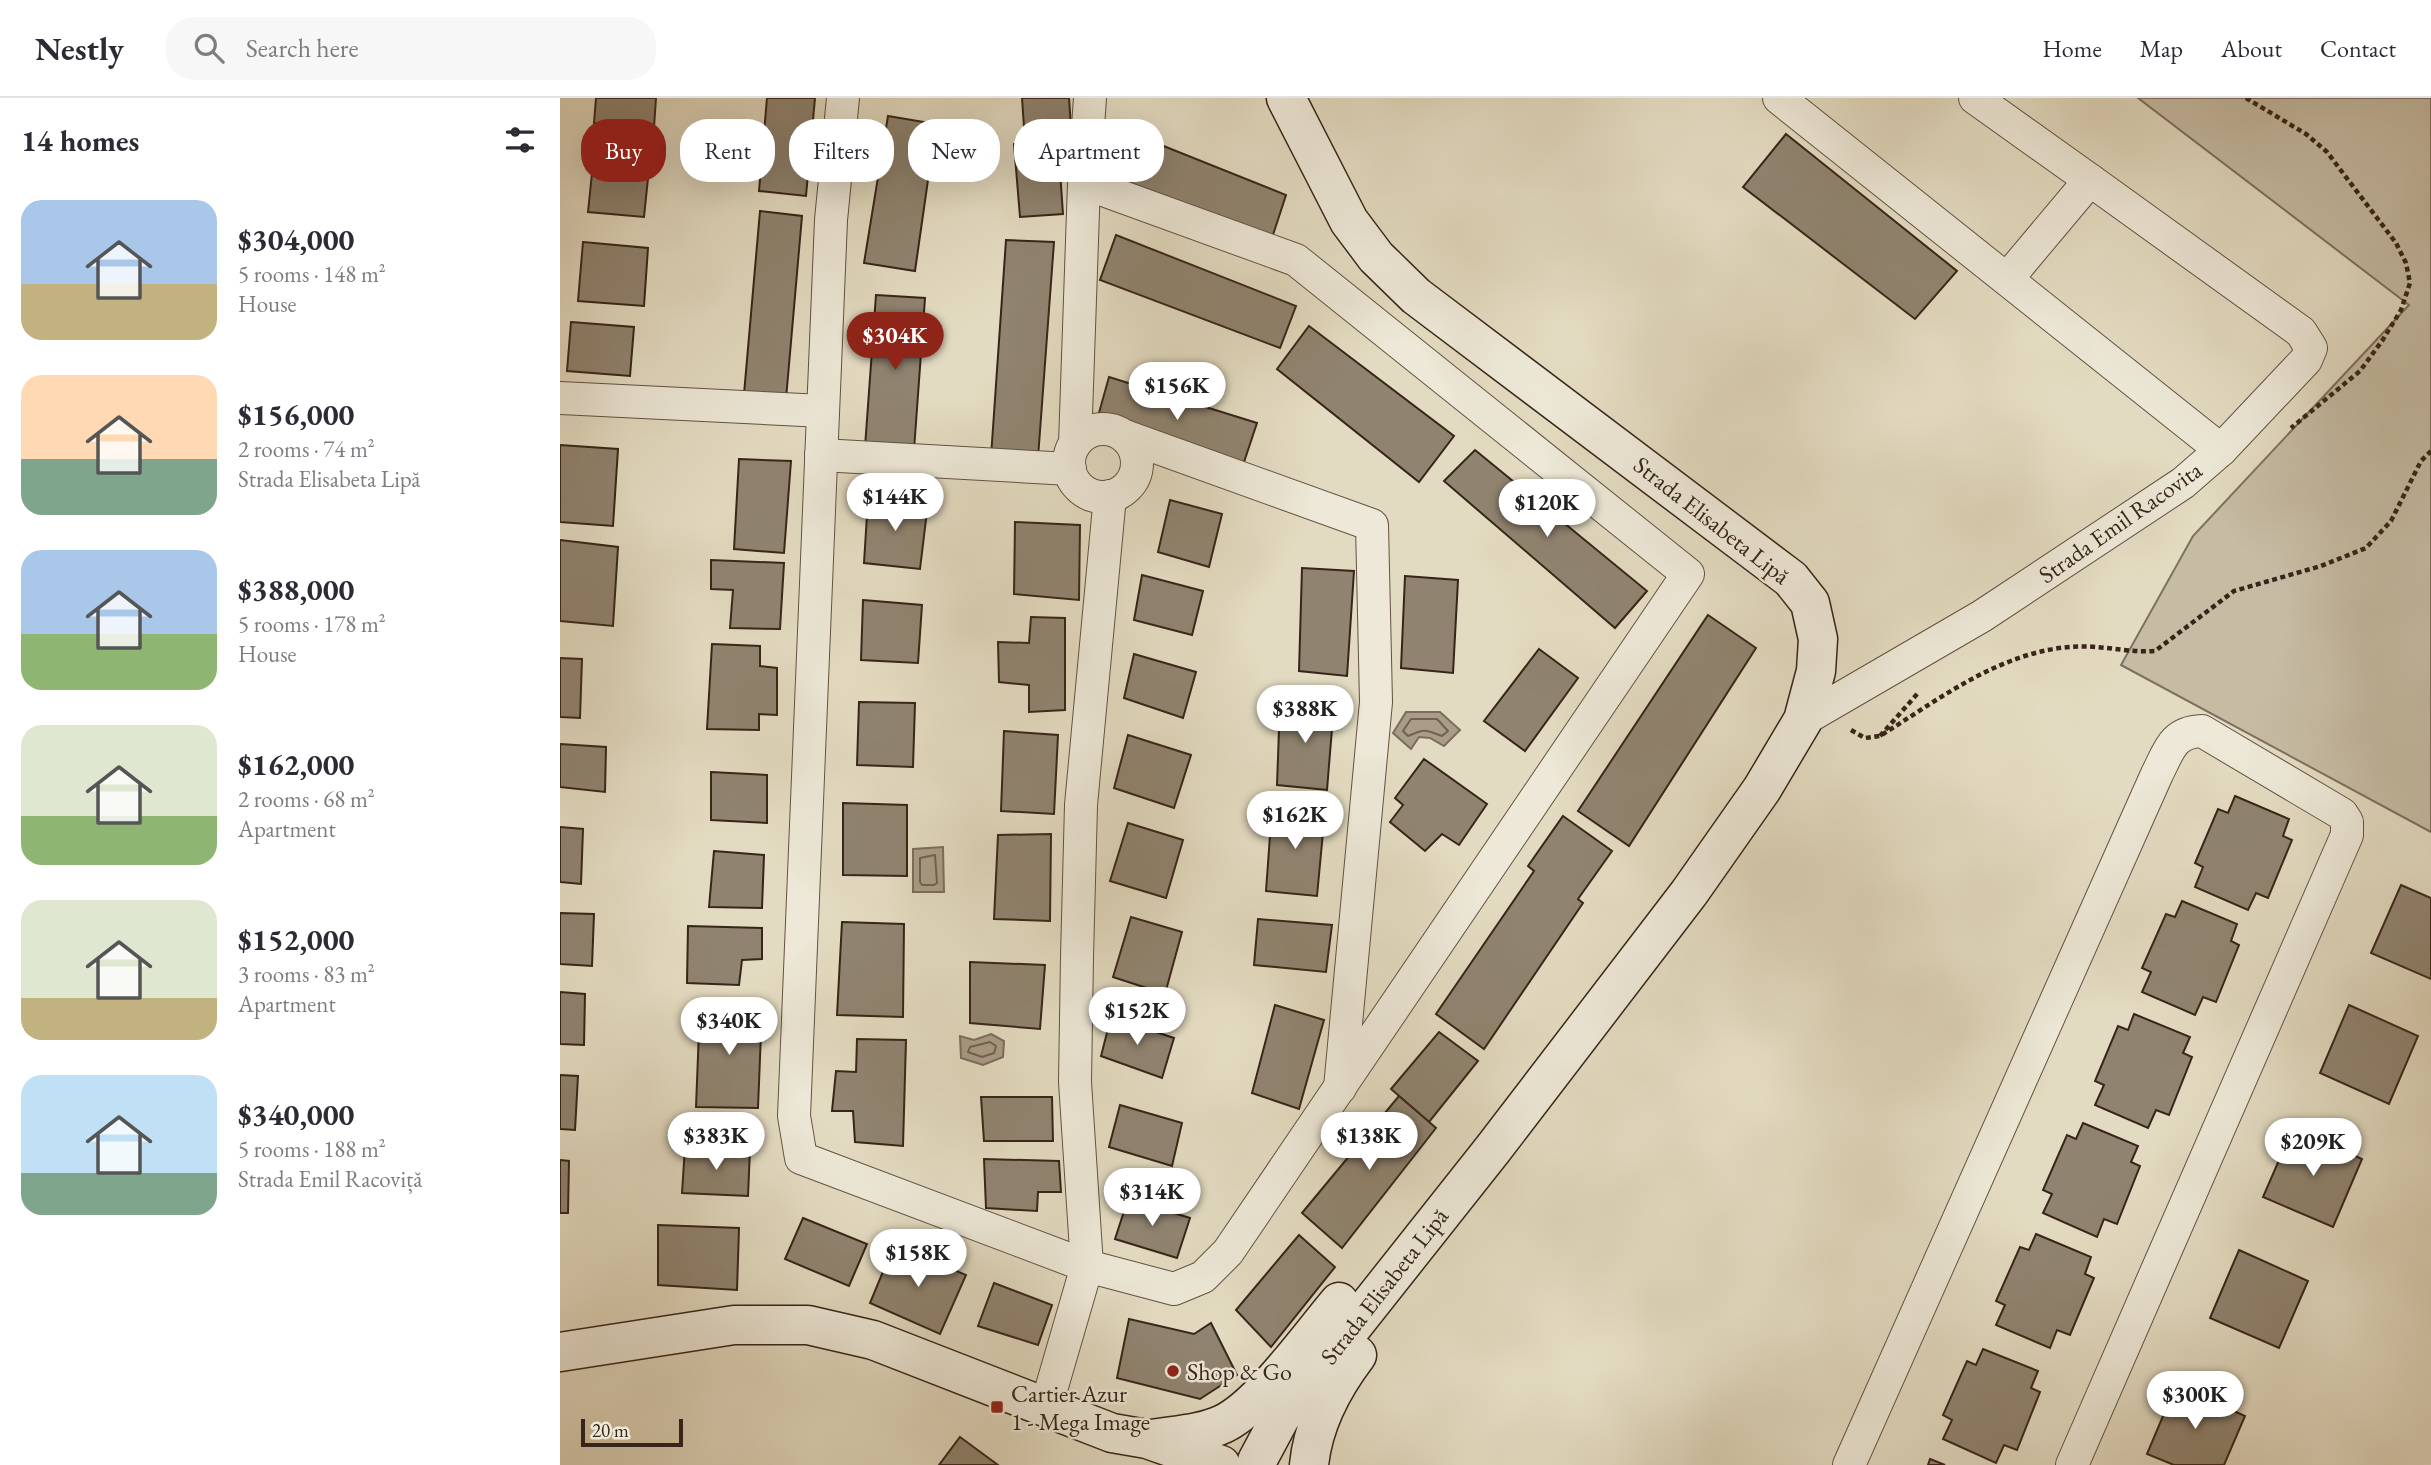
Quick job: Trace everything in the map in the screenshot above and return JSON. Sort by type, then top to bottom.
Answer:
[{"type":"street","points":[[843,98],[831,220],[794,1116],[800,1158],[1087,1266],[1174,1289],[1203,1277],[1228,1252],[1688,574],[1296,260],[1084,183]]},
{"type":"street","points":[[1090,98],[1072,456],[1073,479],[1080,488],[1099,497],[1110,496],[1120,493],[1135,477],[1137,455],[1125,436]]},
{"type":"street","name":"Strada Elisabeta Lipă","points":[[1249,1464],[1280,1418],[1493,1149],[1689,893],[1818,711],[1818,639],[1811,603],[1791,579],[1416,296],[1376,257],[1349,221],[1286,98]]},
{"type":"street","points":[[1779,98],[2221,450]]},
{"type":"street","points":[[1975,98],[2090,180],[2007,279]]},
{"type":"street","name":"Strada Emil Racovita","points":[[1818,711],[1982,616],[2183,483],[2221,450],[2306,360],[2311,348],[2301,332],[2090,180]]},
{"type":"street","points":[[560,398],[823,411]]},
{"type":"street","points":[[1072,456],[1093,430],[1104,429],[1372,524],[1376,702],[1340,1089]]},
{"type":"street","points":[[821,455],[1072,456]]},
{"type":"street","points":[[1046,1407],[1087,1266],[1074,1082],[1081,805],[1110,496]]},
{"type":"street","points":[[1849,1465],[2157,774],[2174,742],[2186,732],[2202,732],[2342,814],[2347,822],[2347,835],[2072,1465]]},
{"type":"street","points":[[1136,1446],[1201,1432],[1224,1424],[1248,1407],[1464,1154],[1493,1149]]},
{"type":"street","name":"Strada Elisabeta Lipă","points":[[1309,1465],[1313,1438],[1330,1395],[1355,1357],[1476,1199],[1486,1183],[1493,1149]]},
{"type":"street","points":[[560,1352],[734,1325],[808,1325],[873,1340],[1046,1407],[1136,1446],[1249,1464]]},
{"type":"path","points":[[1818,711],[1865,738],[1880,736],[1987,671],[2026,656],[2066,647],[2098,645],[2140,652],[2155,651],[2234,591],[2320,566],[2366,548],[2391,521],[2421,461],[2431,451]]},
{"type":"shaded area","points":[[2138,98],[2431,98],[2431,832],[2121,665],[2193,536],[2409,305]]},
{"type":"water","points":[[1406,712],[1440,712],[1460,730],[1444,746],[1430,738],[1419,737],[1411,749],[1393,733]]},
{"type":"water","points":[[943,847],[944,892],[913,892],[913,849]]},
{"type":"water","points":[[991,1034],[1004,1041],[1003,1057],[983,1065],[961,1058],[960,1036],[974,1040]]},
{"type":"building","points":[[596,98],[656,98],[655,119],[594,119]]},
{"type":"building","points":[[767,98],[815,98],[813,119],[789,119],[789,182],[807,182],[806,196],[759,191],[760,182],[775,182],[775,119],[765,119]]},
{"type":"building","points":[[1022,98],[1069,98],[1070,119],[1023,119]]},
{"type":"building","points":[[888,116],[908,119],[908,182],[928,182],[915,271],[864,263],[877,182],[894,182],[894,119],[888,119]]},
{"type":"building","points":[[1786,134],[1957,271],[1915,319],[1743,187]]},
{"type":"building","points":[[1164,146],[1286,195],[1271,241],[1125,182],[1164,182]]},
{"type":"building","points":[[591,182],[648,182],[644,217],[588,212]]},
{"type":"building","points":[[1017,182],[1061,182],[1063,214],[1020,217]]},
{"type":"building","points":[[760,211],[802,216],[786,399],[744,394]]},
{"type":"building","points":[[1116,235],[1296,306],[1280,348],[1100,280]]},
{"type":"building","points":[[1006,240],[1054,242],[1038,458],[991,457]]},
{"type":"building","points":[[583,242],[648,248],[644,306],[578,301]]},
{"type":"building","points":[[876,295],[925,298],[914,450],[865,447]]},
{"type":"building","points":[[571,322],[634,327],[630,376],[567,371]]},
{"type":"building","points":[[1309,326],[1454,436],[1419,482],[1277,369]]},
{"type":"building","points":[[1109,377],[1257,423],[1242,468],[1097,420]]},
{"type":"building","points":[[560,445],[618,449],[613,526],[560,522]]},
{"type":"building","points":[[1475,450],[1647,591],[1615,628],[1444,481]]},
{"type":"building","points":[[739,459],[791,461],[784,553],[734,549]]},
{"type":"building","points":[[868,499],[928,503],[920,569],[864,563]]},
{"type":"building","points":[[1170,500],[1222,514],[1209,567],[1158,552]]},
{"type":"building","points":[[1015,522],[1080,525],[1079,600],[1014,594]]},
{"type":"building","points":[[560,540],[618,547],[613,626],[560,621]]},
{"type":"building","points":[[711,560],[784,563],[780,629],[730,628],[733,590],[711,589]]},
{"type":"building","points":[[1302,568],[1354,571],[1347,676],[1299,671]]},
{"type":"building","points":[[1142,575],[1203,591],[1192,635],[1134,620]]},
{"type":"building","points":[[1405,576],[1458,580],[1453,673],[1401,668]]},
{"type":"building","points":[[863,600],[922,605],[918,663],[861,660]]},
{"type":"building","points":[[1708,615],[1756,648],[1629,846],[1578,811]]},
{"type":"building","points":[[1031,617],[1065,618],[1065,710],[1029,712],[1029,685],[999,682],[998,642],[1029,643]]},
{"type":"building","points":[[712,644],[760,646],[760,666],[777,668],[777,715],[759,714],[759,730],[707,729]]},
{"type":"building","points":[[1539,649],[1578,678],[1525,751],[1484,721]]},
{"type":"building","points":[[1134,654],[1196,672],[1183,718],[1124,698]]},
{"type":"building","points":[[560,658],[582,659],[580,718],[560,717]]},
{"type":"building","points":[[859,702],[915,703],[913,767],[857,765]]},
{"type":"building","points":[[1280,702],[1334,704],[1327,790],[1277,785]]},
{"type":"building","points":[[1004,731],[1058,735],[1054,814],[1001,811]]},
{"type":"building","points":[[1128,735],[1191,755],[1174,808],[1114,788]]},
{"type":"building","points":[[560,744],[606,747],[605,792],[560,787]]},
{"type":"building","points":[[1424,759],[1487,804],[1459,845],[1442,834],[1425,851],[1390,822],[1403,805],[1395,798]]},
{"type":"building","points":[[711,772],[767,775],[767,823],[711,820]]},
{"type":"building","points":[[2235,796],[2289,819],[2283,836],[2292,840],[2268,898],[2256,893],[2248,910],[2195,887],[2203,867],[2195,863],[2218,809],[2228,813]]},
{"type":"building","points":[[843,803],[907,805],[907,876],[843,875]]},
{"type":"building","points":[[1272,808],[1325,811],[1317,896],[1266,891]]},
{"type":"building","points":[[1563,816],[1612,851],[1578,899],[1583,903],[1484,1049],[1436,1014],[1534,871],[1528,866]]},
{"type":"building","points":[[1128,823],[1183,840],[1166,898],[1110,881]]},
{"type":"building","points":[[560,827],[583,829],[581,884],[560,882]]},
{"type":"building","points":[[1051,834],[1050,921],[994,919],[998,835]]},
{"type":"building","points":[[714,851],[764,855],[762,908],[709,907]]},
{"type":"building","points":[[2401,885],[2431,898],[2431,979],[2371,953]]},
{"type":"building","points":[[2182,901],[2237,924],[2231,941],[2239,945],[2216,1002],[2203,997],[2195,1015],[2142,992],[2151,972],[2142,968],[2166,914],[2175,917]]},
{"type":"building","points":[[560,913],[594,914],[592,966],[560,964]]},
{"type":"building","points":[[1131,917],[1182,932],[1165,994],[1113,977]]},
{"type":"building","points":[[1258,919],[1332,925],[1326,972],[1254,965]]},
{"type":"building","points":[[842,922],[904,924],[903,1017],[837,1015]]},
{"type":"building","points":[[688,926],[762,928],[762,959],[742,960],[739,985],[687,983]]},
{"type":"building","points":[[970,962],[1045,965],[1040,1029],[970,1023]]},
{"type":"building","points":[[560,992],[585,994],[584,1045],[560,1044]]},
{"type":"building","points":[[700,1005],[762,1008],[758,1108],[696,1107]]},
{"type":"building","points":[[1275,1005],[1324,1020],[1299,1109],[1252,1093]]},
{"type":"building","points":[[2349,1005],[2418,1036],[2389,1104],[2320,1073]]},
{"type":"building","points":[[2134,1014],[2190,1037],[2183,1053],[2192,1057],[2169,1115],[2156,1110],[2148,1128],[2095,1105],[2104,1085],[2095,1081],[2118,1026],[2128,1030]]},
{"type":"building","points":[[1111,1017],[1174,1038],[1162,1078],[1101,1056]]},
{"type":"building","points":[[1439,1032],[1478,1061],[1429,1122],[1391,1089]]},
{"type":"building","points":[[857,1039],[906,1040],[903,1146],[855,1142],[853,1111],[832,1111],[836,1071],[856,1072]]},
{"type":"building","points":[[560,1075],[578,1076],[575,1130],[560,1129]]},
{"type":"building","points":[[1399,1096],[1436,1128],[1342,1248],[1302,1213]]},
{"type":"building","points":[[981,1097],[1052,1097],[1053,1141],[984,1141]]},
{"type":"building","points":[[1120,1105],[1182,1123],[1172,1166],[1109,1147]]},
{"type":"building","points":[[2083,1123],[2138,1146],[2131,1162],[2140,1166],[2117,1224],[2104,1219],[2097,1237],[2043,1213],[2052,1194],[2043,1190],[2067,1135],[2076,1139]]},
{"type":"building","points":[[2293,1128],[2362,1159],[2333,1227],[2263,1197]]},
{"type":"building","points":[[685,1147],[750,1150],[748,1196],[682,1193]]},
{"type":"building","points":[[984,1159],[1059,1161],[1061,1192],[1038,1192],[1037,1211],[986,1208]]},
{"type":"building","points":[[560,1160],[569,1161],[568,1213],[560,1213]]},
{"type":"building","points":[[1128,1199],[1190,1218],[1177,1258],[1115,1239]]},
{"type":"building","points":[[803,1218],[867,1244],[849,1286],[785,1259]]},
{"type":"building","points":[[658,1225],[739,1228],[737,1290],[658,1285]]},
{"type":"building","points":[[2036,1234],[2091,1257],[2085,1274],[2094,1278],[2070,1335],[2057,1330],[2050,1348],[1996,1325],[2005,1305],[1996,1301],[2020,1247],[2029,1250]]},
{"type":"building","points":[[1299,1235],[1335,1267],[1271,1347],[1236,1310]]},
{"type":"building","points":[[894,1245],[966,1275],[940,1334],[870,1303]]},
{"type":"building","points":[[2239,1250],[2308,1281],[2279,1348],[2210,1318]]},
{"type":"building","points":[[994,1283],[1052,1305],[1038,1345],[978,1326]]},
{"type":"building","points":[[1129,1319],[1194,1334],[1211,1323],[1237,1375],[1200,1399],[1117,1378]]},
{"type":"building","points":[[1983,1349],[2038,1371],[2031,1388],[2040,1392],[2017,1450],[2004,1445],[1996,1463],[1943,1439],[1952,1420],[1943,1415],[1967,1361],[1976,1365]]},
{"type":"building","points":[[2176,1385],[2245,1416],[2224,1465],[2174,1465],[2147,1454]]},
{"type":"building","points":[[960,1437],[998,1465],[939,1465]]},
{"type":"building","points":[[1930,1459],[1945,1465],[1928,1465]]},
{"type":"place","name":"Shop & Go","points":[[1173,1371]]},
{"type":"place","name":"Cartier Azur 1 - Mega Image","points":[[997,1407]]}]
